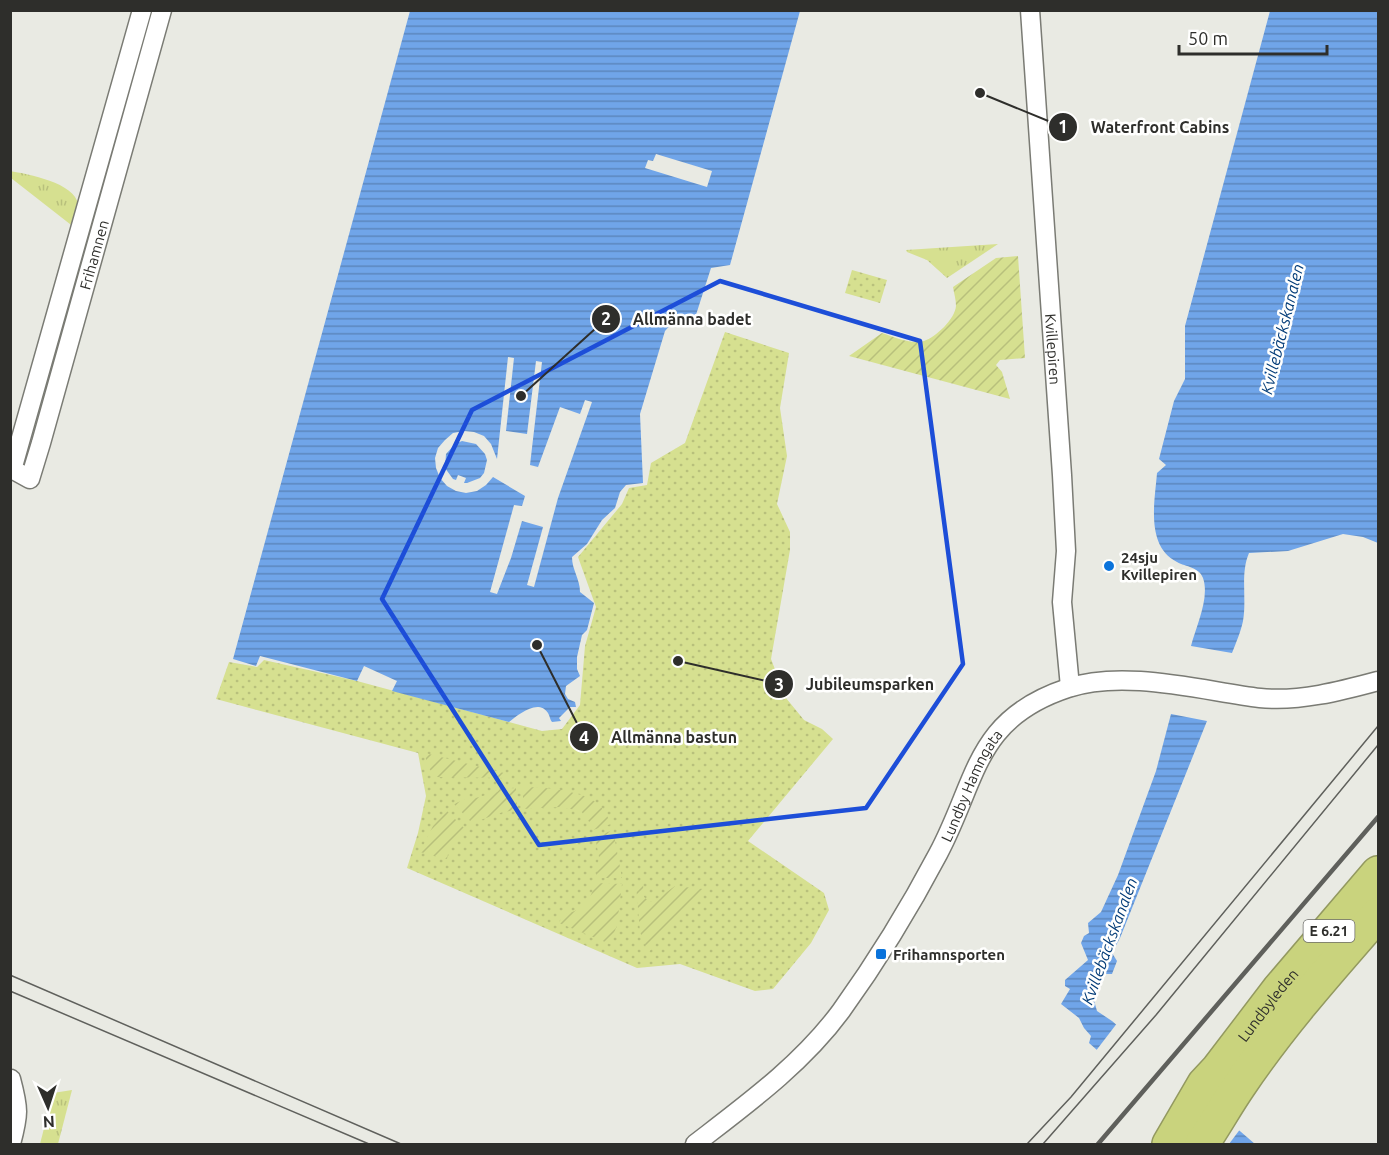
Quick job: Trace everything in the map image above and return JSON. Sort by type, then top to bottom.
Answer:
[{"type":"highway","name":"Lundbyleden","points":[[1221,1079],[1279,989],[1378,873]]},
{"type":"highway","name":"Lundbyleden","points":[[1169,1139],[1221,1079],[1332,966],[1378,914]]},
{"type":"street","name":"Frihamnen","points":[[141,10],[11,469],[30,479],[162,10]]},
{"type":"street","name":"Kvillepiren","points":[[1030,10],[1062,475],[1066,551],[1062,602],[1070,687]]},
{"type":"street","name":"Lundby Hamngata","points":[[695,1144],[772,1084],[801,1057],[839,1014],[881,954],[924,880],[940,851],[977,763],[987,746],[999,731],[1038,699],[1070,687],[1101,681],[1162,683],[1262,698],[1290,698],[1378,681]]},
{"type":"street","points":[[10,1078],[18,1116],[11,1144]]},
{"type":"highlighted area","points":[[720,281],[920,341],[963,664],[866,808],[539,845],[382,599],[472,410]]},
{"type":"green space","points":[[10,171],[50,181],[69,190],[78,204],[75,228],[11,178]]},
{"type":"green space","points":[[998,244],[947,278],[927,260],[906,250]]},
{"type":"green space","points":[[1018,256],[1025,358],[1000,360],[996,365],[1002,372],[1010,399],[849,356],[882,333],[914,342],[929,339],[944,327],[955,311],[953,287],[996,258]]},
{"type":"green space","points":[[852,270],[887,280],[880,303],[845,293]]},
{"type":"green space","points":[[725,332],[789,353],[780,408],[787,456],[777,504],[790,532],[790,550],[771,659],[786,698],[804,720],[822,729],[833,739],[748,841],[824,893],[829,910],[811,943],[773,989],[755,991],[680,964],[637,968],[407,868],[426,796],[418,753],[216,699],[229,662],[257,667],[264,660],[357,681],[542,731],[562,729],[580,705],[585,646],[596,607],[578,557],[622,504],[629,488],[647,485],[651,463],[685,443]]},
{"type":"green space","points":[[425,753],[508,774],[508,778],[436,777],[427,766]]},
{"type":"green space","points":[[523,787],[560,790],[587,797],[599,805],[611,824],[593,830],[581,811],[560,807],[523,809]]},
{"type":"green space","points":[[516,788],[517,810],[503,812],[472,823],[454,804],[470,797],[472,799],[497,792],[500,789]]},
{"type":"green space","points":[[446,810],[464,828],[450,844],[447,859],[420,852],[433,826]]},
{"type":"green space","points":[[613,830],[622,878],[596,878],[599,857],[595,837]]},
{"type":"green space","points":[[595,883],[622,884],[617,925],[610,944],[559,923],[563,914],[576,911],[585,905]]},
{"type":"green space","points":[[643,884],[644,897],[650,902],[675,886],[703,889],[648,953],[640,932],[636,885]]},
{"type":"green space","points":[[72,1090],[58,1144],[40,1144],[53,1093]]},
{"type":"water","points":[[410,11],[800,11],[730,265],[711,268],[694,321],[673,322],[665,331],[640,414],[643,483],[626,485],[620,492],[615,508],[602,520],[587,544],[572,557],[580,592],[594,603],[587,630],[582,635],[577,657],[577,669],[580,676],[566,686],[565,694],[568,699],[575,702],[576,707],[570,707],[559,718],[561,721],[552,722],[544,709],[534,707],[509,722],[392,691],[397,681],[364,666],[357,681],[260,656],[256,666],[233,659]]},
{"type":"water","name":"Kvillebäckskanalen","points":[[1270,11],[1378,11],[1378,543],[1363,537],[1343,534],[1288,551],[1249,553],[1244,578],[1243,621],[1232,653],[1191,646],[1204,603],[1203,578],[1195,569],[1167,555],[1156,534],[1154,509],[1157,473],[1166,465],[1159,459],[1174,401],[1185,379],[1185,326]]},
{"type":"water","name":"Kvillebäckskanalen","points":[[1171,714],[1207,721],[1112,953],[1117,961],[1112,974],[1101,974],[1093,997],[1097,1011],[1112,1021],[1255,1144],[1204,1144],[1089,1043],[1091,1036],[1079,1018],[1061,1004],[1070,989],[1065,986],[1065,980],[1088,960],[1081,943],[1084,936],[1089,933],[1088,923],[1101,912],[1118,875],[1156,771]]},
{"type":"pier","points":[[656,154],[712,171],[707,187],[645,168],[648,160],[653,161]]},
{"type":"pier","points":[[508,357],[514,358],[506,431],[527,434],[536,361],[542,362],[530,465],[538,467],[560,407],[580,414],[585,400],[592,402],[558,498],[534,587],[527,585],[543,527],[522,521],[497,594],[490,592],[514,505],[522,506],[525,496],[493,477],[477,491],[466,493],[456,491],[440,478],[435,458],[438,448],[445,440],[453,433],[464,431],[484,436],[491,444],[497,459]],"holes":[[[462,441],[476,444],[487,460],[484,473],[480,478],[467,483],[464,483],[466,478],[458,475],[456,480],[453,479],[445,468],[446,454],[455,444]]]},
{"type":"pier","points":[[1118,1022],[1241,1128],[1229,1144],[1200,1144],[1095,1052]]},
{"type":"tram line","points":[[1027,1144],[1071,1097],[1378,726]]},
{"type":"tram line","points":[[1043,1144],[1156,1015],[1378,745]]},
{"type":"tram line","points":[[10,975],[401,1144]]},
{"type":"tram line","points":[[10,991],[369,1144]]},
{"type":"railway","points":[[1098,1144],[1378,817]]},
{"type":"place","name":"Waterfront Cabins","points":[[980,93]]},
{"type":"place","name":"Allmänna badet","points":[[521,396]]},
{"type":"place","name":"24sju Kvillepiren","points":[[1109,566]]},
{"type":"place","name":"Allmänna bastun","points":[[537,645]]},
{"type":"place","name":"Jubileumsparken","points":[[678,661]]},
{"type":"place","name":"Frihamnsporten","points":[[881,954]]}]
